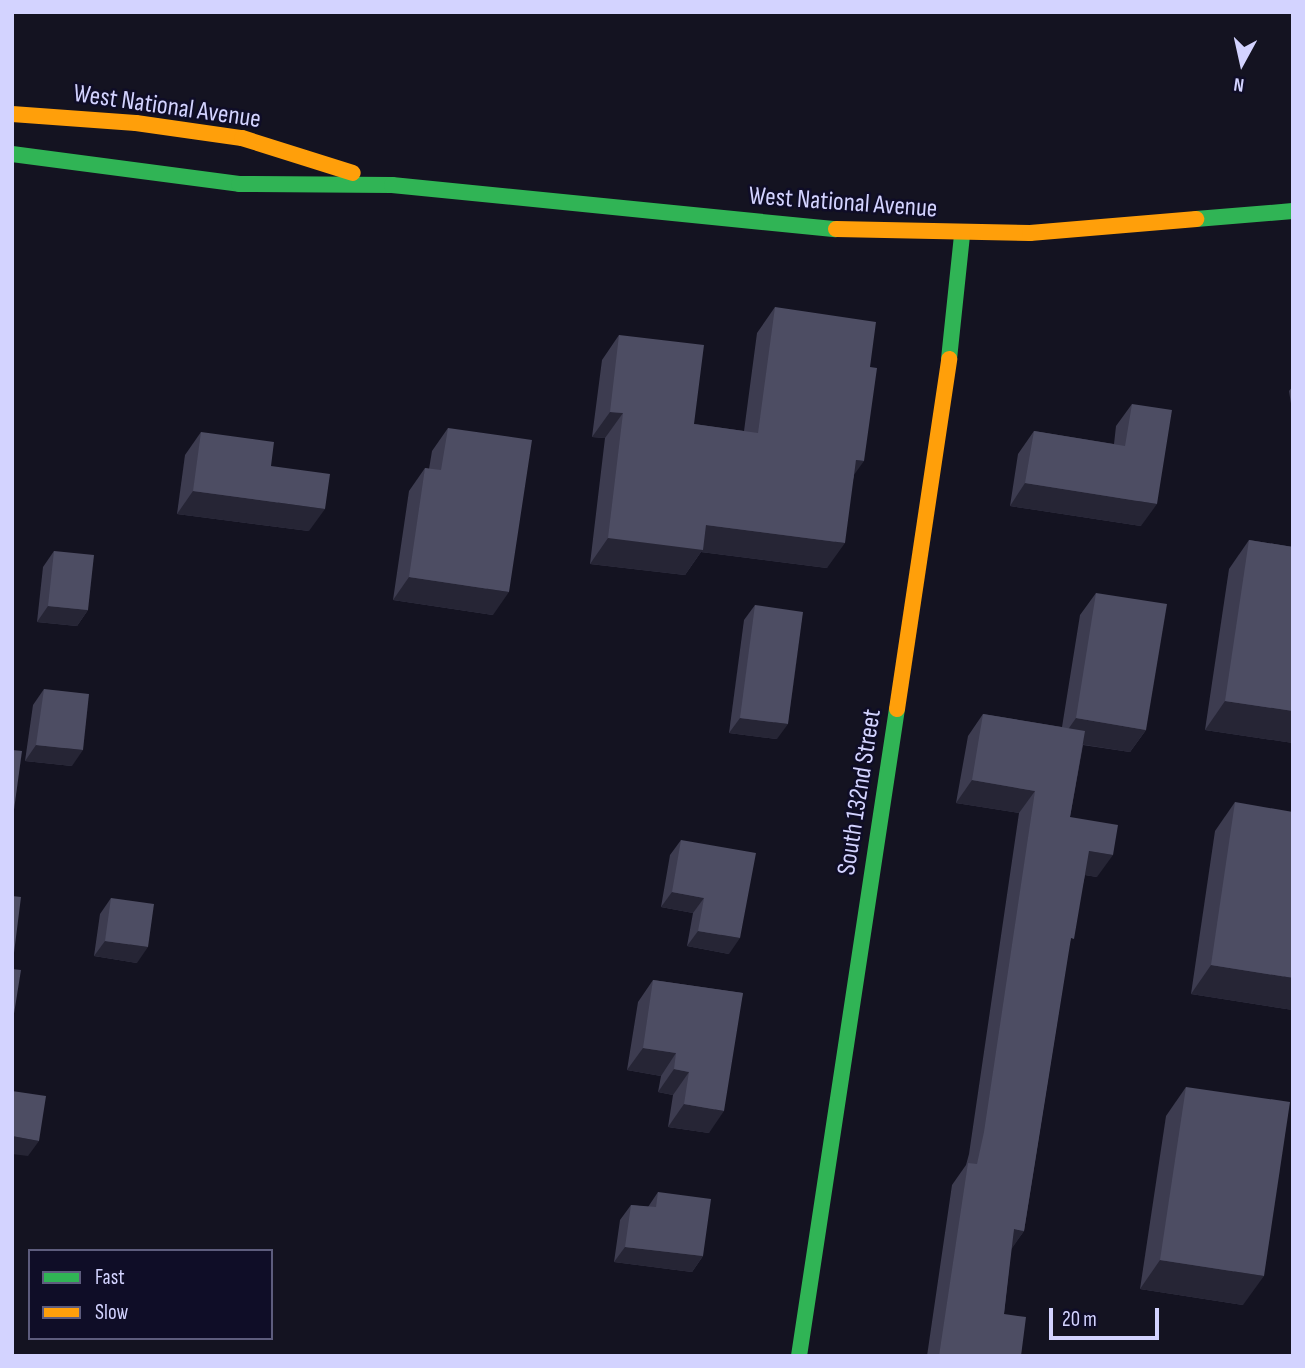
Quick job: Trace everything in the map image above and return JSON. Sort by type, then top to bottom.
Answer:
[{"type":"main road","name":"West National Avenue","points":[[12,114],[136,123],[242,138],[392,185]]},
{"type":"main road","name":"West National Avenue","points":[[12,154],[239,184],[392,185],[816,229],[962,235],[1153,226],[1293,212]]},
{"type":"main road","name":"South 132nd Street","points":[[799,1356],[946,384],[962,235]]},
{"type":"building","points":[[775,307],[876,322],[870,367],[877,368],[864,461],[856,460],[845,543],[706,525],[703,550],[608,538],[623,413],[610,412],[619,335],[704,345],[694,424],[758,433]]},
{"type":"building","points":[[1132,404],[1172,410],[1157,504],[1025,483],[1034,431],[1125,446]]},
{"type":"building","points":[[448,428],[532,440],[509,592],[409,577],[425,468],[441,470]]},
{"type":"building","points":[[201,432],[274,442],[271,466],[330,474],[325,509],[193,491]]},
{"type":"building","points":[[1249,540],[1293,547],[1293,711],[1225,701]]},
{"type":"building","points":[[54,551],[94,555],[88,610],[48,606]]},
{"type":"building","points":[[1096,593],[1167,604],[1146,730],[1076,718]]},
{"type":"building","points":[[755,605],[803,612],[788,724],[740,718]]},
{"type":"building","points":[[44,689],[89,694],[83,750],[36,745]]},
{"type":"building","points":[[983,714],[1085,731],[1070,817],[1118,825],[1113,855],[1089,851],[1074,939],[1071,938],[1024,1231],[1014,1229],[1004,1314],[1026,1317],[1021,1356],[939,1356],[968,1163],[977,1164],[984,1132],[1035,791],[972,780]]},
{"type":"building","points":[[12,750],[22,751],[13,817],[12,817]]},
{"type":"building","points":[[1235,802],[1293,812],[1293,978],[1211,965]]},
{"type":"building","points":[[681,840],[756,853],[740,938],[698,931],[704,898],[672,892]]},
{"type":"building","points":[[12,896],[21,897],[12,969]]},
{"type":"building","points":[[111,898],[154,904],[148,947],[105,941]]},
{"type":"building","points":[[12,969],[21,970],[13,1020],[12,1020]]},
{"type":"building","points":[[653,980],[743,993],[724,1111],[684,1104],[689,1072],[674,1069],[676,1053],[643,1048]]},
{"type":"building","points":[[1186,1087],[1290,1102],[1264,1276],[1160,1260]]},
{"type":"building","points":[[12,1091],[46,1096],[39,1141],[12,1136]]},
{"type":"building","points":[[658,1192],[711,1199],[703,1256],[625,1247],[631,1205],[656,1207]]},
{"type":"traffic: fast","points":[[12,154],[239,184],[392,185],[836,229]]},
{"type":"traffic: fast","points":[[1196,219],[1293,211]]},
{"type":"traffic: fast","points":[[949,359],[962,235]]},
{"type":"traffic: fast","points":[[799,1356],[897,709]]},
{"type":"traffic: slow","points":[[12,114],[136,123],[242,138],[353,173]]},
{"type":"traffic: slow","points":[[836,229],[1030,233],[1196,219]]},
{"type":"traffic: slow","points":[[897,709],[949,359]]}]
